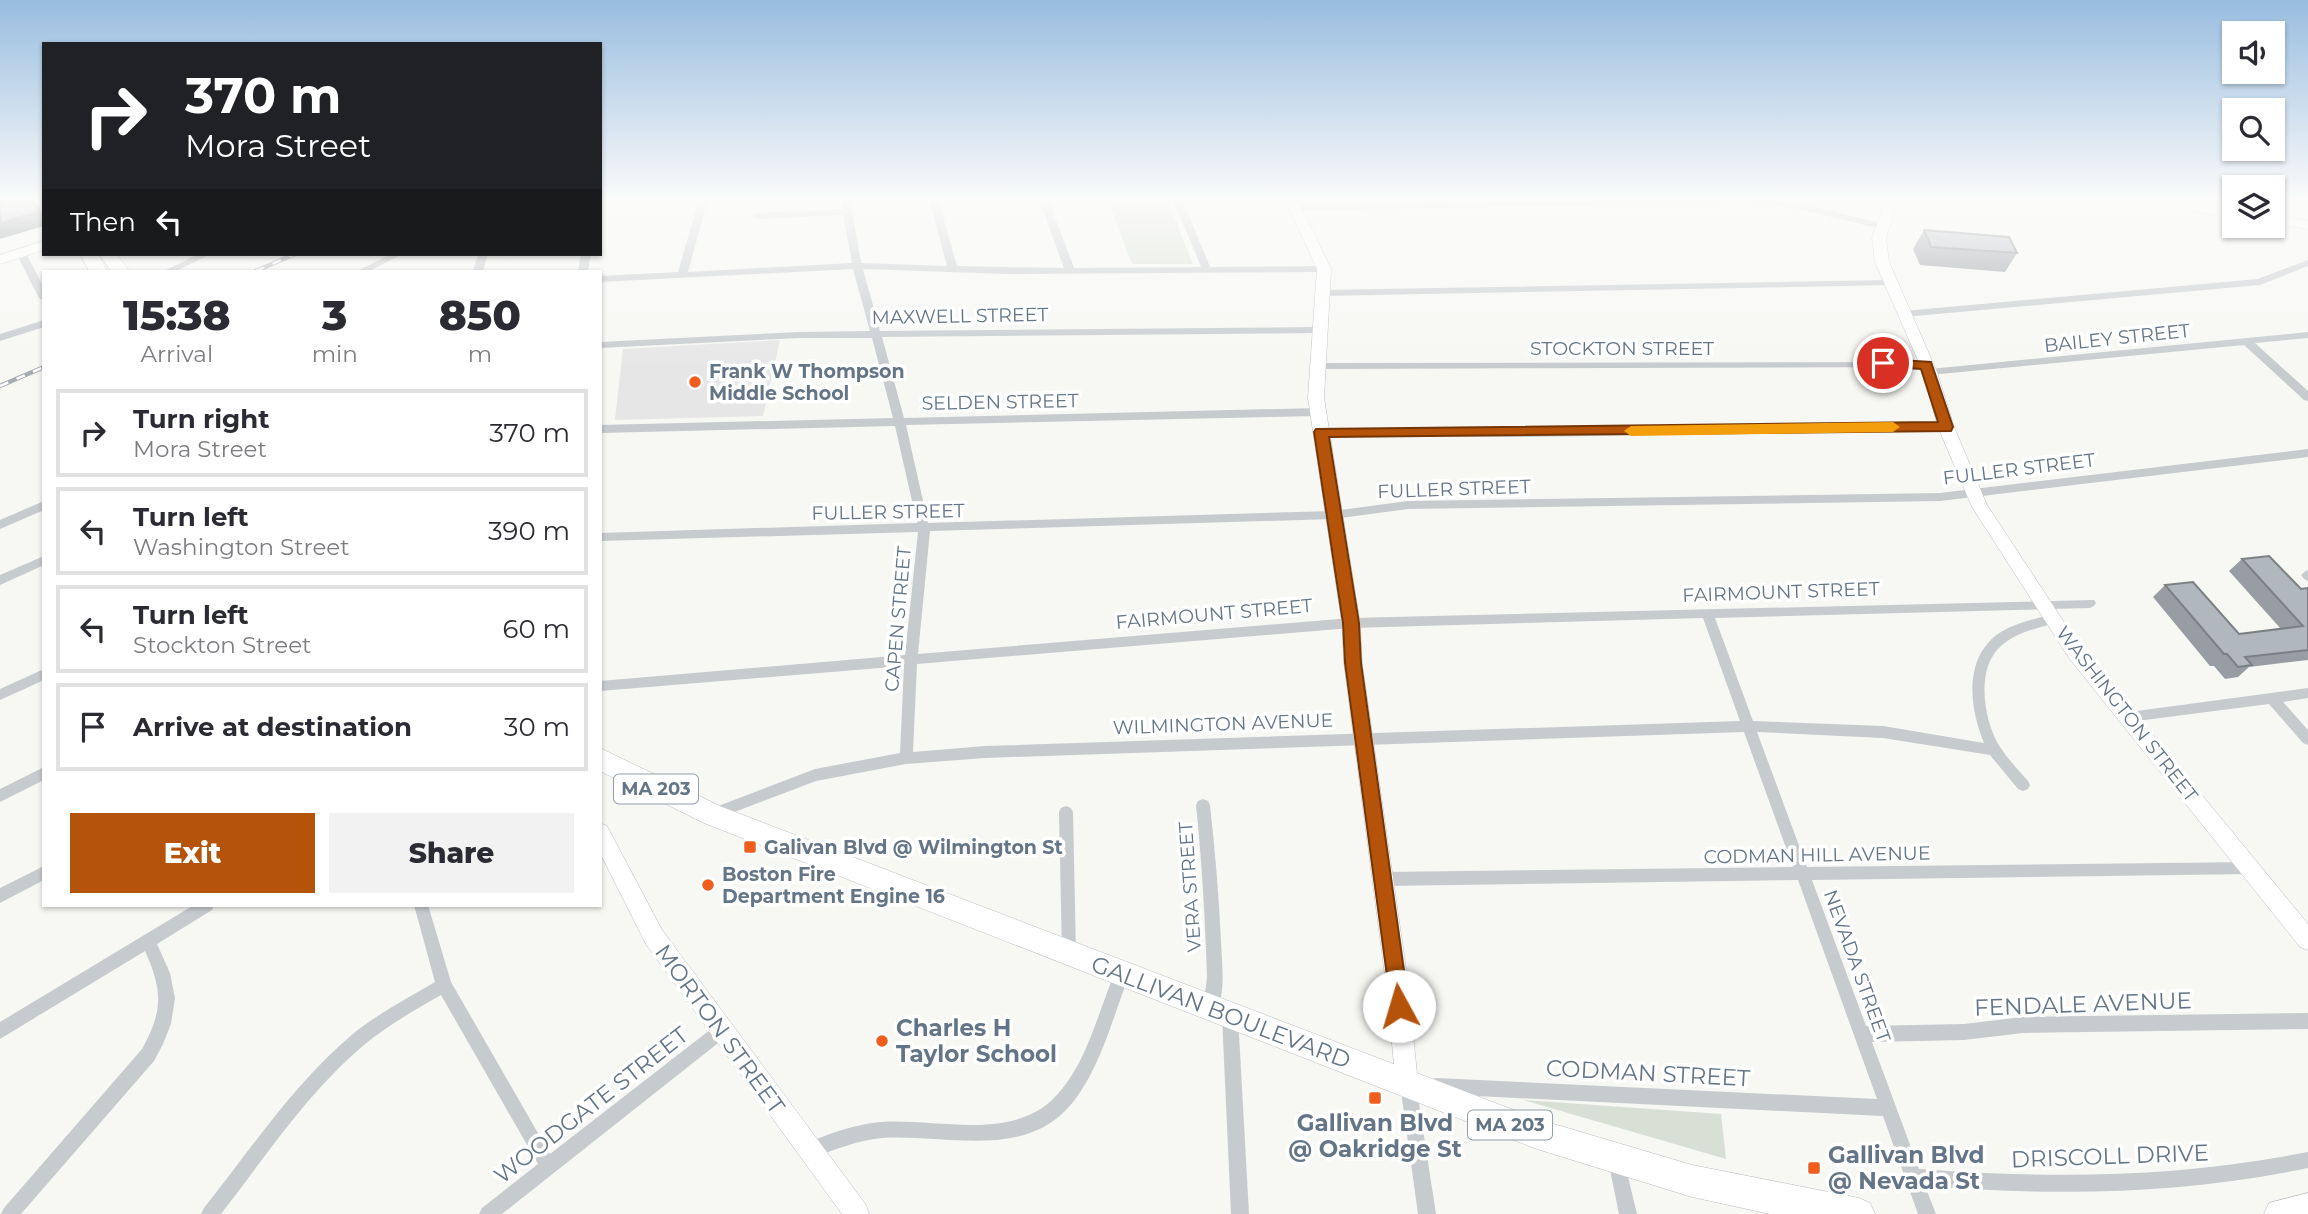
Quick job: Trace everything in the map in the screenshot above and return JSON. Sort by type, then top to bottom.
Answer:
[{"type":"highway","name":"GALLIVAN BOULEVARD","points":[[602,761],[713,815],[1528,1131],[1692,1181],[1812,1210],[1860,1214]]},
{"type":"highway","points":[[2280,1214],[2308,1209]]},
{"type":"main road","points":[[1318,256],[1324,269],[1317,412],[1351,623],[1353,663],[1365,738],[1407,1084]]},
{"type":"main road","name":"WASHINGTON STREET","points":[[1881,256],[1890,283],[1928,368],[1946,427],[1973,493],[2075,653],[2308,940]]},
{"type":"main road","name":"MORTON STREET","points":[[602,837],[654,937],[857,1214]]},
{"type":"street","points":[[22,256],[42,295]]},
{"type":"street","points":[[171,270],[202,256]]},
{"type":"street","points":[[364,270],[394,256]]},
{"type":"street","points":[[682,275],[688,256]]},
{"type":"street","name":"CAPEN STREET","points":[[855,256],[924,529],[911,659],[905,758]]},
{"type":"street","points":[[949,256],[953,269]]},
{"type":"street","points":[[1064,256],[1070,270]]},
{"type":"street","points":[[1201,256],[1207,270]]},
{"type":"street","points":[[1904,314],[2260,282],[2308,263]]},
{"type":"street","points":[[602,279],[857,266],[1070,270],[1324,269]]},
{"type":"street","points":[[1322,293],[1890,283]]},
{"type":"street","points":[[0,338],[42,324]]},
{"type":"street","name":"MAXWELL STREET","points":[[602,345],[724,337],[1320,330]]},
{"type":"street","name":"BAILEY STREET","points":[[1928,368],[2308,335]]},
{"type":"street","points":[[2247,342],[2308,397]]},
{"type":"street","name":"STOCKTON STREET","points":[[1318,366],[1928,368]]},
{"type":"street","name":"SELDEN STREET","points":[[602,429],[1317,412]]},
{"type":"street","points":[[1321,432],[1946,427]]},
{"type":"street","name":"FULLER STREET","points":[[602,537],[1333,515],[1408,505],[1940,497],[2308,453]]},
{"type":"street","points":[[0,525],[42,506]]},
{"type":"street","points":[[0,580],[42,561]]},
{"type":"street","name":"FAIRMOUNT STREET","points":[[602,686],[1351,623],[1708,615],[2042,602],[2090,603]]},
{"type":"street","name":"NEVADA STREET","points":[[1708,615],[1751,726],[1801,874],[1927,1214]]},
{"type":"street","points":[[2023,785],[1994,750],[1986,730],[1976,686],[1981,662],[1993,643],[2004,635],[2053,620]]},
{"type":"street","points":[[0,695],[42,675]]},
{"type":"street","points":[[2129,717],[2308,693]]},
{"type":"street","points":[[2272,698],[2308,738]]},
{"type":"street","name":"WILMINGTON AVENUE","points":[[713,815],[815,775],[905,758],[985,752],[1751,726],[1872,731],[1994,750]]},
{"type":"street","points":[[0,796],[42,775]]},
{"type":"street","name":"VERA STREET","points":[[1203,804],[1211,882],[1215,985],[1220,1012]]},
{"type":"street","points":[[1066,812],[1069,953]]},
{"type":"street","name":"CODMAN HILL AVENUE","points":[[1383,879],[2251,868]]},
{"type":"street","points":[[0,896],[42,873]]},
{"type":"street","points":[[0,1031],[204,907]]},
{"type":"street","points":[[422,907],[444,985],[549,1168]]},
{"type":"street","points":[[10,1214],[148,1055],[162,1031],[169,1004],[166,983],[148,942]]},
{"type":"street","points":[[810,1150],[880,1130],[960,1132],[1016,1129],[1041,1121],[1060,1104],[1079,1076],[1122,973]]},
{"type":"street","points":[[210,1214],[322,1075],[376,1026],[444,985]]},
{"type":"street","points":[[1220,1012],[1240,1214]]},
{"type":"street","name":"FENDALE AVENUE","points":[[1861,1034],[1964,1031],[2023,1025],[2308,1021]]},
{"type":"street","name":"WOODGATE STREET","points":[[488,1214],[721,1031]]},
{"type":"street","points":[[1407,1084],[1426,1214]]},
{"type":"street","name":"CODMAN STREET","points":[[1407,1084],[1887,1108]]},
{"type":"street","points":[[1616,1160],[1628,1214]]},
{"type":"street","name":"DRISCOLL DRIVE","points":[[1912,1177],[2088,1184],[2178,1180],[2308,1160]]},
{"type":"shaded area","points":[[1129,256],[1190,256],[1193,264],[1132,264]]},
{"type":"shaded area","name":"Frank W Thompson Middle School","points":[[780,340],[763,416],[615,420],[623,349]]},
{"type":"shaded area","points":[[1523,1100],[1721,1114],[1726,1159]]},
{"type":"building","points":[[2269,556],[2301,589],[2308,588],[2308,650],[2245,657],[2252,665],[2238,667],[2165,585],[2193,582],[2239,634],[2303,626],[2242,559]]},
{"type":"railway","points":[[258,270],[290,256]]},
{"type":"railway","points":[[0,386],[42,368]]},
{"type":"slow traffic","points":[[1631,431],[1893,427]]},
{"type":"place","name":"Frank W Thompson Middle School","points":[[695,382]]},
{"type":"place","name":"Galivan Blvd @ Wilmington St","points":[[750,847]]},
{"type":"place","name":"Boston Fire Department Engine 16","points":[[708,885]]},
{"type":"place","name":"Charles H Taylor School","points":[[882,1041]]},
{"type":"place","name":"Gallivan Blvd @ Oakridge St","points":[[1375,1098]]},
{"type":"place","name":"Gallivan Blvd @ Nevada St","points":[[1814,1168]]},
{"type":"route","points":[[1399,1006],[1353,663],[1351,623],[1321,432],[1519,433],[1946,427],[1927,365],[1883,363]]}]
